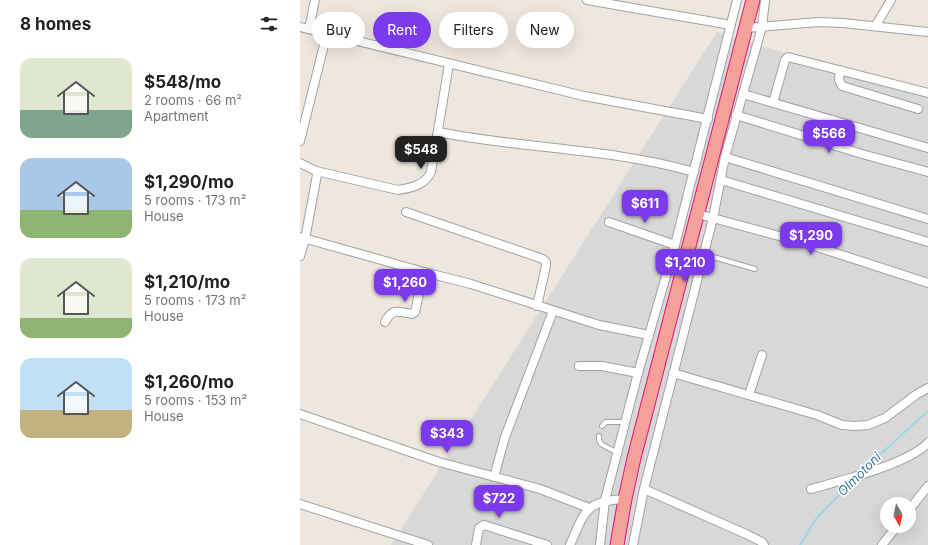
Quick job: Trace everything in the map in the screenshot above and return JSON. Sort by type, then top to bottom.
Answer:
[{"type":"highway","points":[[617,545],[625,499],[752,0]]},
{"type":"street","points":[[309,30],[315,0]]},
{"type":"street","points":[[587,0],[731,25]]},
{"type":"street","points":[[600,545],[605,500],[638,373],[675,245],[737,0]]},
{"type":"street","points":[[633,545],[644,489],[712,218],[725,157],[762,27],[765,0]]},
{"type":"street","points":[[876,25],[891,0]]},
{"type":"street","points":[[746,28],[818,22],[876,25],[928,32]]},
{"type":"street","points":[[300,27],[312,30]]},
{"type":"street","points":[[365,43],[584,96],[708,119]]},
{"type":"street","points":[[300,141],[323,48]]},
{"type":"street","points":[[773,103],[785,60],[788,57],[928,93]]},
{"type":"street","points":[[300,164],[316,171],[390,189],[408,188],[419,184],[429,177],[449,64]]},
{"type":"street","points":[[840,70],[839,80],[842,86],[918,109]]},
{"type":"street","points":[[742,94],[928,148]]},
{"type":"street","points":[[736,115],[862,154],[928,172]]},
{"type":"street","points":[[438,132],[472,138],[589,150],[639,158],[694,172]]},
{"type":"street","points":[[725,157],[928,219]]},
{"type":"street","points":[[300,256],[317,179],[316,171]]},
{"type":"street","points":[[720,180],[928,242]]},
{"type":"street","points":[[406,212],[543,259],[546,266],[537,306]]},
{"type":"street","points":[[698,214],[805,243],[928,283]]},
{"type":"street","points":[[609,222],[675,245]]},
{"type":"street","points":[[303,238],[471,284],[599,325],[649,335]]},
{"type":"street","points":[[385,322],[389,315],[396,311],[410,314],[415,312],[424,272]]},
{"type":"street","points":[[677,295],[692,299]]},
{"type":"street","points":[[494,478],[505,437],[553,311]]},
{"type":"street","points":[[748,395],[762,355]]},
{"type":"street","points":[[579,366],[602,366],[638,373]]},
{"type":"street","points":[[673,373],[816,415],[842,425],[854,426],[868,424],[885,418],[928,388]]},
{"type":"street","points":[[300,414],[439,462],[494,478],[540,489],[588,508]]},
{"type":"street","points":[[812,489],[856,476],[915,454],[928,443]]},
{"type":"street","points":[[916,501],[928,486]]},
{"type":"street","points":[[644,489],[746,534],[762,542],[764,545]]},
{"type":"street","points":[[570,545],[588,508],[605,500],[625,499]]},
{"type":"street","points":[[300,504],[428,545]]},
{"type":"street","points":[[476,545],[479,528],[484,525],[547,545]]},
{"type":"street","points":[[882,545],[891,533]]},
{"type":"lane","points":[[703,254],[754,269]]},
{"type":"lane","points":[[602,426],[606,422],[626,422]]},
{"type":"lane","points":[[599,436],[601,444],[618,453]]},
{"type":"shaded area","points":[[717,32],[928,98],[928,545],[391,545]]},
{"type":"waterway","name":"Olmotoni","points":[[862,471],[928,411]]},
{"type":"waterway","name":"Olmotoni","points":[[800,545],[816,519],[852,481]]}]
